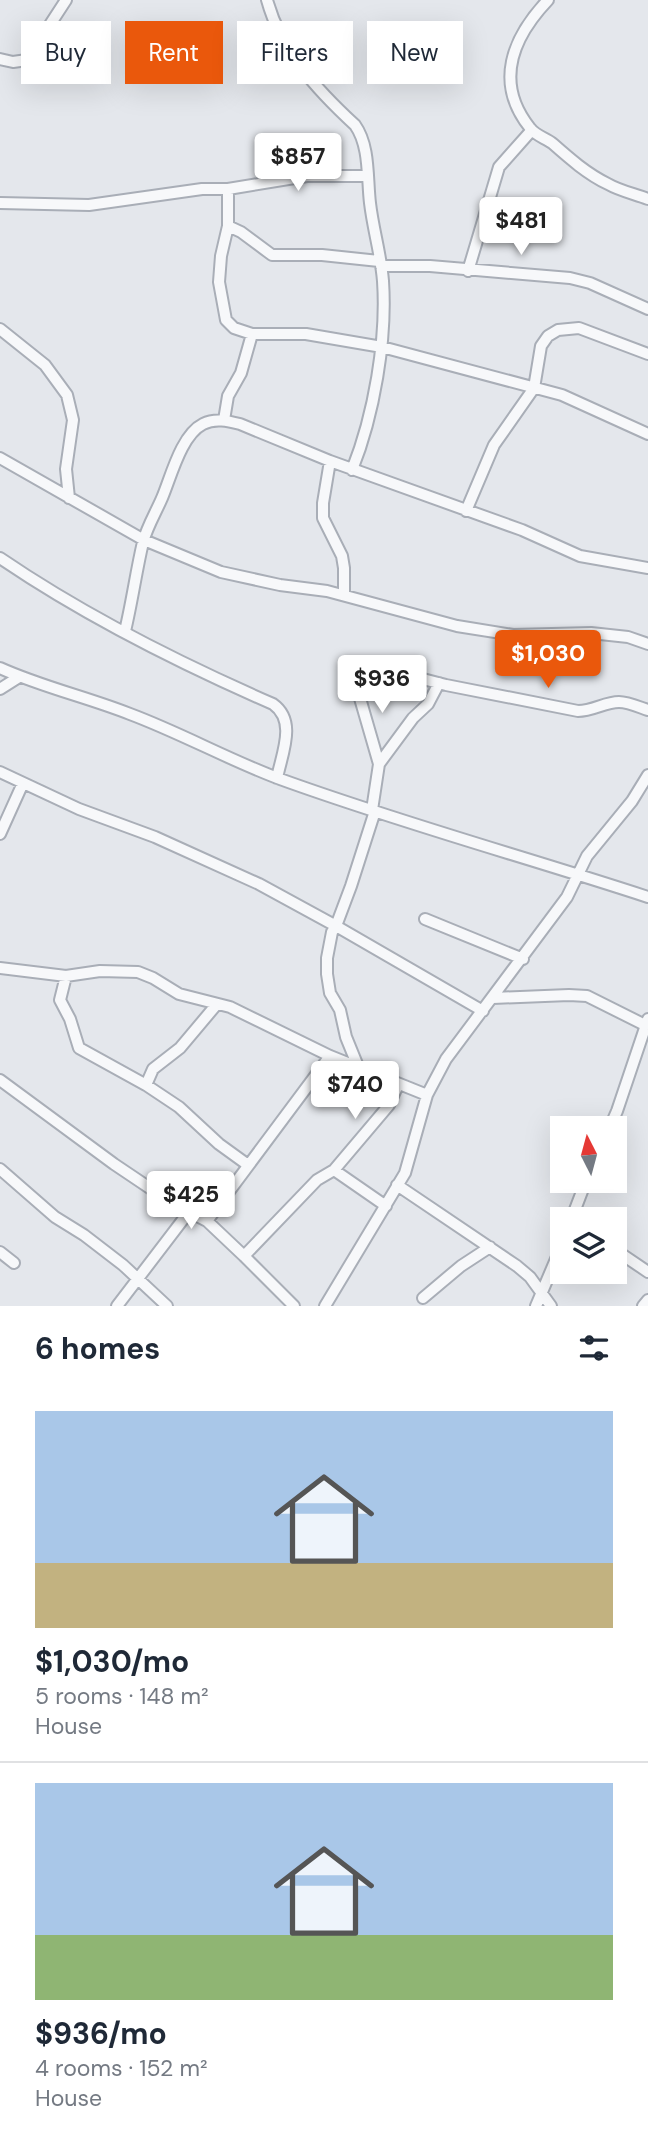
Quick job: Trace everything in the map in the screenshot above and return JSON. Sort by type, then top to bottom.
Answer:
[{"type":"street","points":[[0,58],[13,62],[27,60],[66,0]]},
{"type":"street","points":[[267,0],[272,19],[309,80],[361,132],[383,285],[382,347],[364,439],[352,470]]},
{"type":"street","points":[[548,0],[519,39],[510,72],[509,89],[513,101],[531,131],[608,185],[648,199]]},
{"type":"street","points":[[468,271],[499,167],[531,131]]},
{"type":"street","points":[[0,203],[89,205],[202,189],[228,189],[307,176],[367,176]]},
{"type":"street","points":[[228,189],[229,226],[220,256],[221,301],[226,320],[234,328],[252,334],[306,334],[382,347],[570,398],[648,434]]},
{"type":"street","points":[[229,226],[272,255],[322,255],[380,264],[570,278],[590,283],[648,309]]},
{"type":"street","points":[[466,510],[494,445],[534,388],[541,346],[548,336],[558,330],[579,328],[648,354]]},
{"type":"street","points":[[0,329],[45,365],[66,395],[73,420],[66,469],[69,498]]},
{"type":"street","points":[[224,420],[228,396],[241,373],[252,334]]},
{"type":"street","points":[[125,631],[144,540],[177,458],[201,424],[224,420],[352,470],[522,530],[580,556],[648,568]]},
{"type":"street","points":[[0,458],[144,540],[221,572],[344,595],[457,626],[513,635],[592,633],[628,637],[648,644]]},
{"type":"street","points":[[330,461],[323,518],[342,556],[344,595]]},
{"type":"street","points":[[0,558],[58,596],[196,671],[273,704],[281,710],[287,727],[277,778]]},
{"type":"street","points":[[359,1069],[346,1037],[340,1010],[330,993],[327,974],[328,944],[374,811],[379,764],[353,674],[357,665],[365,664],[439,684],[578,711],[591,711],[610,703],[621,702],[648,710]]},
{"type":"street","points":[[0,668],[19,677],[137,716],[277,778],[486,848],[648,897]]},
{"type":"street","points":[[0,689],[19,677]]},
{"type":"street","points":[[379,764],[413,718],[428,704],[439,684]]},
{"type":"street","points":[[0,772],[79,809],[155,837],[259,884],[483,1012]]},
{"type":"street","points":[[325,1306],[410,1161],[427,1095],[446,1059],[523,959],[567,897],[587,856],[632,801],[648,775]]},
{"type":"street","points":[[0,834],[23,783]]},
{"type":"street","points":[[425,919],[523,959]]},
{"type":"street","points":[[0,968],[66,976],[100,971],[138,972],[180,994],[244,1013],[359,1069],[427,1095]]},
{"type":"street","points":[[66,976],[60,1000],[70,1019],[79,1048],[146,1085],[179,1107],[219,1144],[248,1165]]},
{"type":"street","points":[[493,998],[580,995],[646,1028],[615,1116]]},
{"type":"street","points":[[146,1085],[153,1069],[180,1048],[217,1004]]},
{"type":"street","points":[[207,1221],[330,1056]]},
{"type":"street","points":[[0,1080],[114,1164],[188,1213],[207,1221],[294,1306]]},
{"type":"street","points":[[244,1256],[317,1180],[334,1170],[389,1105],[398,1085]]},
{"type":"street","points":[[0,1169],[55,1217],[84,1235],[137,1278],[167,1306]]},
{"type":"street","points":[[334,1170],[386,1206]]},
{"type":"street","points":[[397,1185],[530,1277],[551,1306]]},
{"type":"street","points":[[117,1306],[188,1213]]},
{"type":"street","points":[[423,1298],[461,1266],[490,1247]]},
{"type":"street","points":[[0,1252],[14,1263]]},
{"type":"street","points":[[627,1258],[648,1272]]},
{"type":"street","points":[[536,1306],[550,1273]]}]
